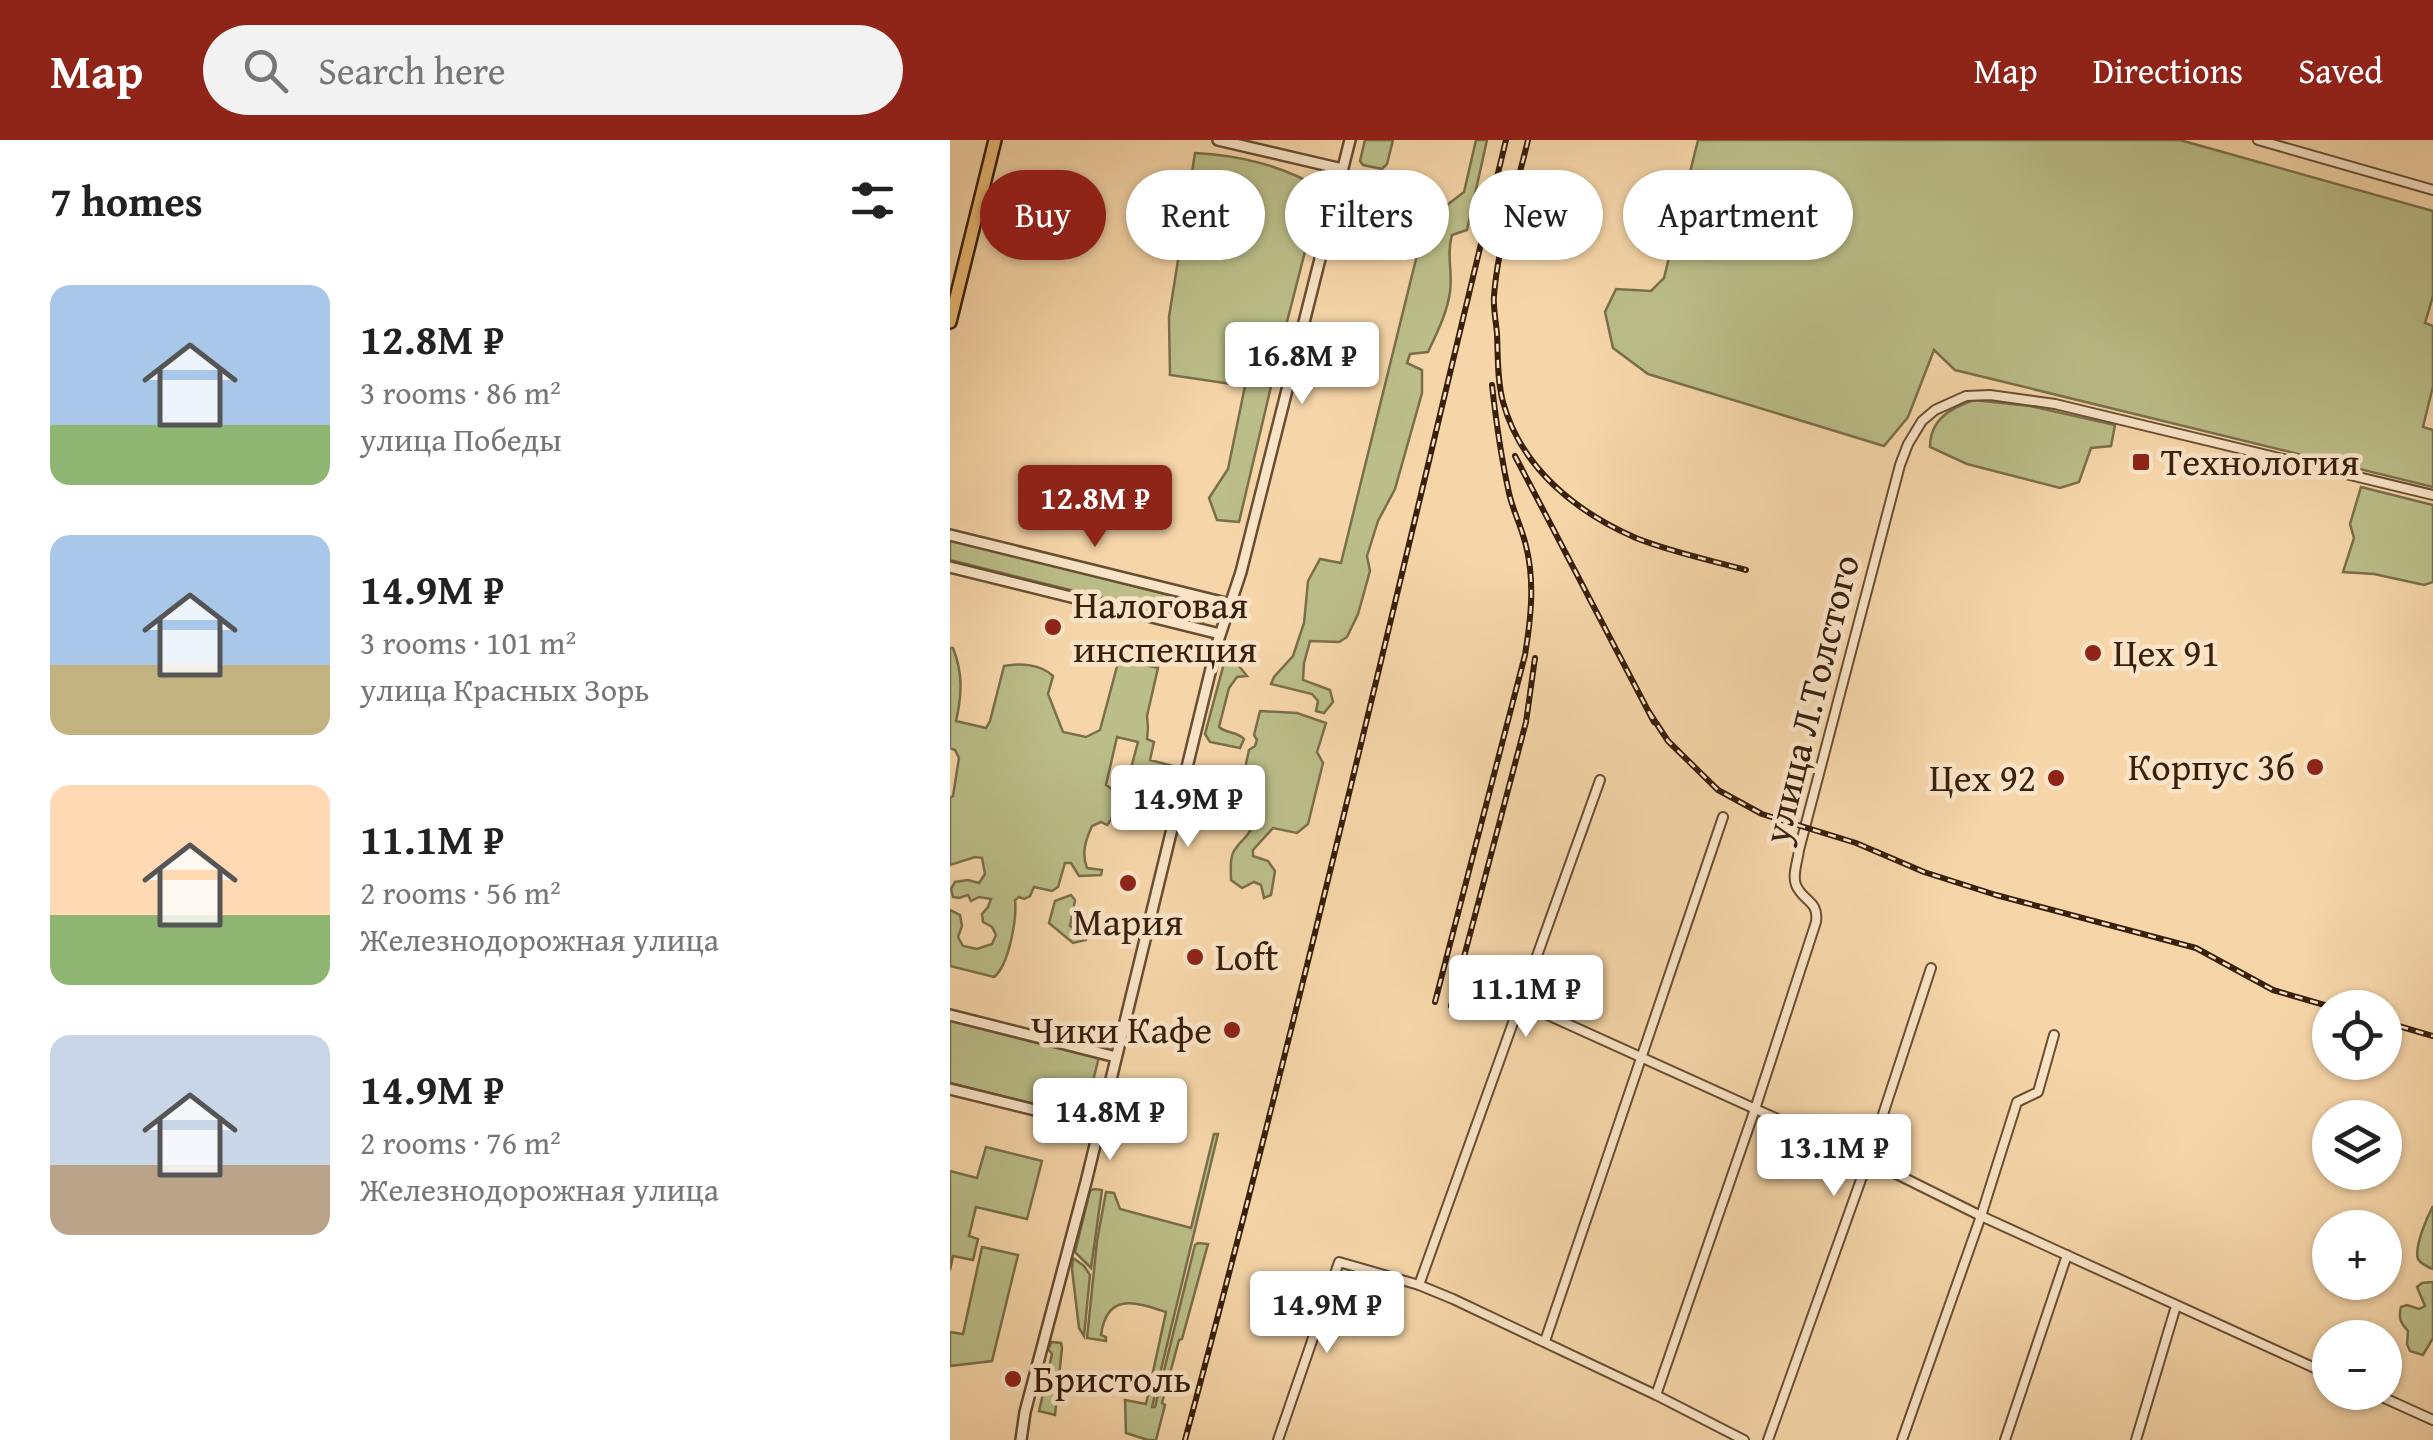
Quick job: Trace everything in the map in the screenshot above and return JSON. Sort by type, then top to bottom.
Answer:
[{"type":"main road","points":[[950,322],[996,140]]},
{"type":"street","points":[[1218,140],[1342,169]]},
{"type":"street","points":[[1021,1440],[1220,634],[1240,572],[1350,140]]},
{"type":"street","points":[[2258,140],[2433,190]]},
{"type":"street","name":"улица Л.Толстого","points":[[1656,1395],[1816,922],[1814,906],[1796,885],[1799,850],[1900,465],[1922,421],[1966,396],[2055,404],[2433,495]]},
{"type":"street","points":[[950,535],[1230,604]]},
{"type":"street","points":[[950,567],[1220,634]]},
{"type":"street","points":[[1419,1285],[1600,780]]},
{"type":"street","points":[[1545,1341],[1723,817]]},
{"type":"street","points":[[1768,1440],[1932,968]]},
{"type":"street","points":[[1519,1002],[2312,1366]]},
{"type":"street","points":[[950,1015],[1116,1056]]},
{"type":"street","points":[[1902,1440],[1981,1216],[2016,1102],[2038,1092],[2054,1035]]},
{"type":"street","points":[[950,1089],[1099,1126]]},
{"type":"street","points":[[2005,1440],[2067,1255]]},
{"type":"street","points":[[1278,1440],[1339,1262],[1419,1285],[1545,1341],[1744,1440]]},
{"type":"street","points":[[2136,1440],[2176,1306]]},
{"type":"street","points":[[2402,1406],[2433,1420]]},
{"type":"green space","points":[[1365,140],[1393,140],[1382,169],[1360,161]]},
{"type":"green space","points":[[1476,140],[1487,140],[1480,170],[1469,170]]},
{"type":"green space","points":[[1698,140],[2180,140],[2433,211],[2433,296],[2425,323],[2433,326],[2433,386],[2423,427],[2433,430],[2433,487],[1955,370],[1934,350],[1908,417],[1884,446],[1648,374],[1613,348],[1605,312],[1616,289],[1651,291],[1664,278],[1668,260],[1853,260],[1853,170],[1691,170]]},
{"type":"green space","points":[[1195,153],[1228,156],[1285,172],[1285,260],[1303,260],[1239,522],[1217,520],[1209,498],[1228,469],[1245,386],[1170,375],[1169,317],[1178,260],[1265,260],[1265,170],[1192,170]]},
{"type":"green space","points":[[1469,170],[1469,221],[1467,230],[1452,235],[1447,308],[1428,352],[1410,354],[1407,363],[1422,370],[1422,393],[1395,489],[1378,521],[1367,556],[1370,571],[1358,614],[1347,637],[1339,642],[1310,641],[1303,680],[1330,690],[1333,702],[1324,713],[1316,711],[1318,701],[1312,694],[1271,684],[1293,656],[1304,623],[1308,581],[1320,559],[1341,563],[1416,260],[1449,260],[1449,203],[1464,192]]},
{"type":"green space","points":[[1974,400],[2030,406],[2115,425],[2111,446],[2091,448],[2079,482],[2060,488],[1967,464],[1930,447],[1934,429],[1943,416]]},
{"type":"green space","points":[[2361,487],[2433,505],[2433,582],[2424,585],[2343,572],[2354,538],[2350,524]]},
{"type":"green space","points":[[950,539],[1208,605],[1203,623],[950,560]]},
{"type":"green space","points":[[950,648],[960,675],[956,721],[986,728],[1004,666],[1030,665],[1053,676],[1048,694],[1063,732],[1086,737],[1100,730],[1119,659],[1158,668],[1147,716],[1147,739],[1154,742],[1150,760],[1173,766],[1168,787],[1161,792],[1142,786],[1133,788],[1127,783],[1138,742],[1117,737],[1106,785],[1118,793],[1115,810],[1107,825],[1101,822],[1092,826],[1084,852],[1087,868],[1102,870],[1101,875],[1079,876],[1071,863],[1065,863],[1058,887],[1052,891],[1034,887],[1030,896],[1015,900],[1011,941],[1004,963],[994,977],[950,966],[950,910],[960,915],[958,937],[963,946],[977,949],[992,944],[996,935],[983,922],[982,914],[991,899],[979,897],[971,901],[968,895],[953,897],[951,889],[955,882],[979,883],[985,874],[982,858],[950,865],[950,798],[959,758],[950,748]]},
{"type":"green space","points":[[1227,652],[1233,653],[1247,676],[1237,677],[1229,688],[1219,727],[1244,739],[1240,748],[1210,742],[1205,734]]},
{"type":"green space","points":[[1260,711],[1297,713],[1326,723],[1317,752],[1323,763],[1308,824],[1297,833],[1273,828],[1253,850],[1253,856],[1268,861],[1275,871],[1271,895],[1264,898],[1261,885],[1254,882],[1242,888],[1231,880],[1234,851],[1251,829],[1240,807],[1248,779],[1244,773],[1249,750],[1257,740],[1254,735]]},
{"type":"green space","points":[[1071,895],[1075,900],[1070,926],[1088,935],[1086,940],[1073,943],[1049,923],[1055,901]]},
{"type":"green space","points":[[950,1020],[1099,1057],[1084,1116],[950,1083]]},
{"type":"green space","points":[[1214,1134],[1218,1134],[1152,1407],[1195,1245],[1208,1244],[1162,1403],[1165,1405],[1156,1440],[1148,1440],[1126,1433],[1125,1400],[1146,1404],[1166,1312],[1144,1305],[1116,1306],[1104,1321],[1101,1335],[1106,1341],[1087,1338],[1106,1192],[1114,1193],[1120,1209],[1191,1228]]},
{"type":"green space","points":[[986,1147],[1042,1161],[1027,1219],[976,1207],[969,1236],[978,1239],[973,1260],[953,1256],[950,1270],[950,1171],[977,1178]]},
{"type":"green space","points":[[1102,1190],[1091,1268],[1075,1252],[1090,1191]]},
{"type":"green space","points":[[2433,1206],[2433,1269],[2421,1262],[2417,1254]]},
{"type":"green space","points":[[982,1247],[1018,1255],[992,1361],[950,1366],[950,1332],[963,1334]]},
{"type":"green space","points":[[1073,1258],[1090,1275],[1084,1336],[1079,1328]]},
{"type":"green space","points":[[2433,1282],[2433,1338],[2423,1355],[2410,1351],[2400,1311],[2407,1305],[2419,1309],[2425,1306],[2417,1287]]},
{"type":"green space","points":[[1052,1342],[1061,1343],[1062,1348],[1055,1415],[1039,1411]]},
{"type":"railway","points":[[1185,1440],[1310,954],[1506,140]]},
{"type":"railway","points":[[1528,140],[1503,237],[1494,296],[1500,385],[1511,426],[1537,467],[1592,515],[1649,543],[1746,570]]},
{"type":"railway","points":[[1435,1002],[1525,655],[1530,614],[1529,560],[1506,479],[1492,385]]},
{"type":"railway","points":[[1515,456],[1654,722]]},
{"type":"railway","points":[[1451,1006],[1526,722],[1535,658]]},
{"type":"railway","points":[[1649,712],[1668,741],[1718,790],[1762,814],[1856,843],[1924,872],[1996,895],[2196,948],[2273,990],[2312,1001]]},
{"type":"railway","points":[[2402,1027],[2433,1036]]},
{"type":"place","name":"Технология","points":[[2141,462]]},
{"type":"place","name":"Налоговая инспекция","points":[[1053,627]]},
{"type":"place","name":"Цех 91","points":[[2093,653]]},
{"type":"place","name":"Корпус 3б","points":[[2315,767]]},
{"type":"place","name":"Цех 92","points":[[2056,778]]},
{"type":"place","name":"Мария","points":[[1128,883]]},
{"type":"place","name":"Loft","points":[[1195,957]]},
{"type":"place","name":"Чики Кафе","points":[[1232,1030]]},
{"type":"place","name":"Бристоль","points":[[1013,1379]]}]
